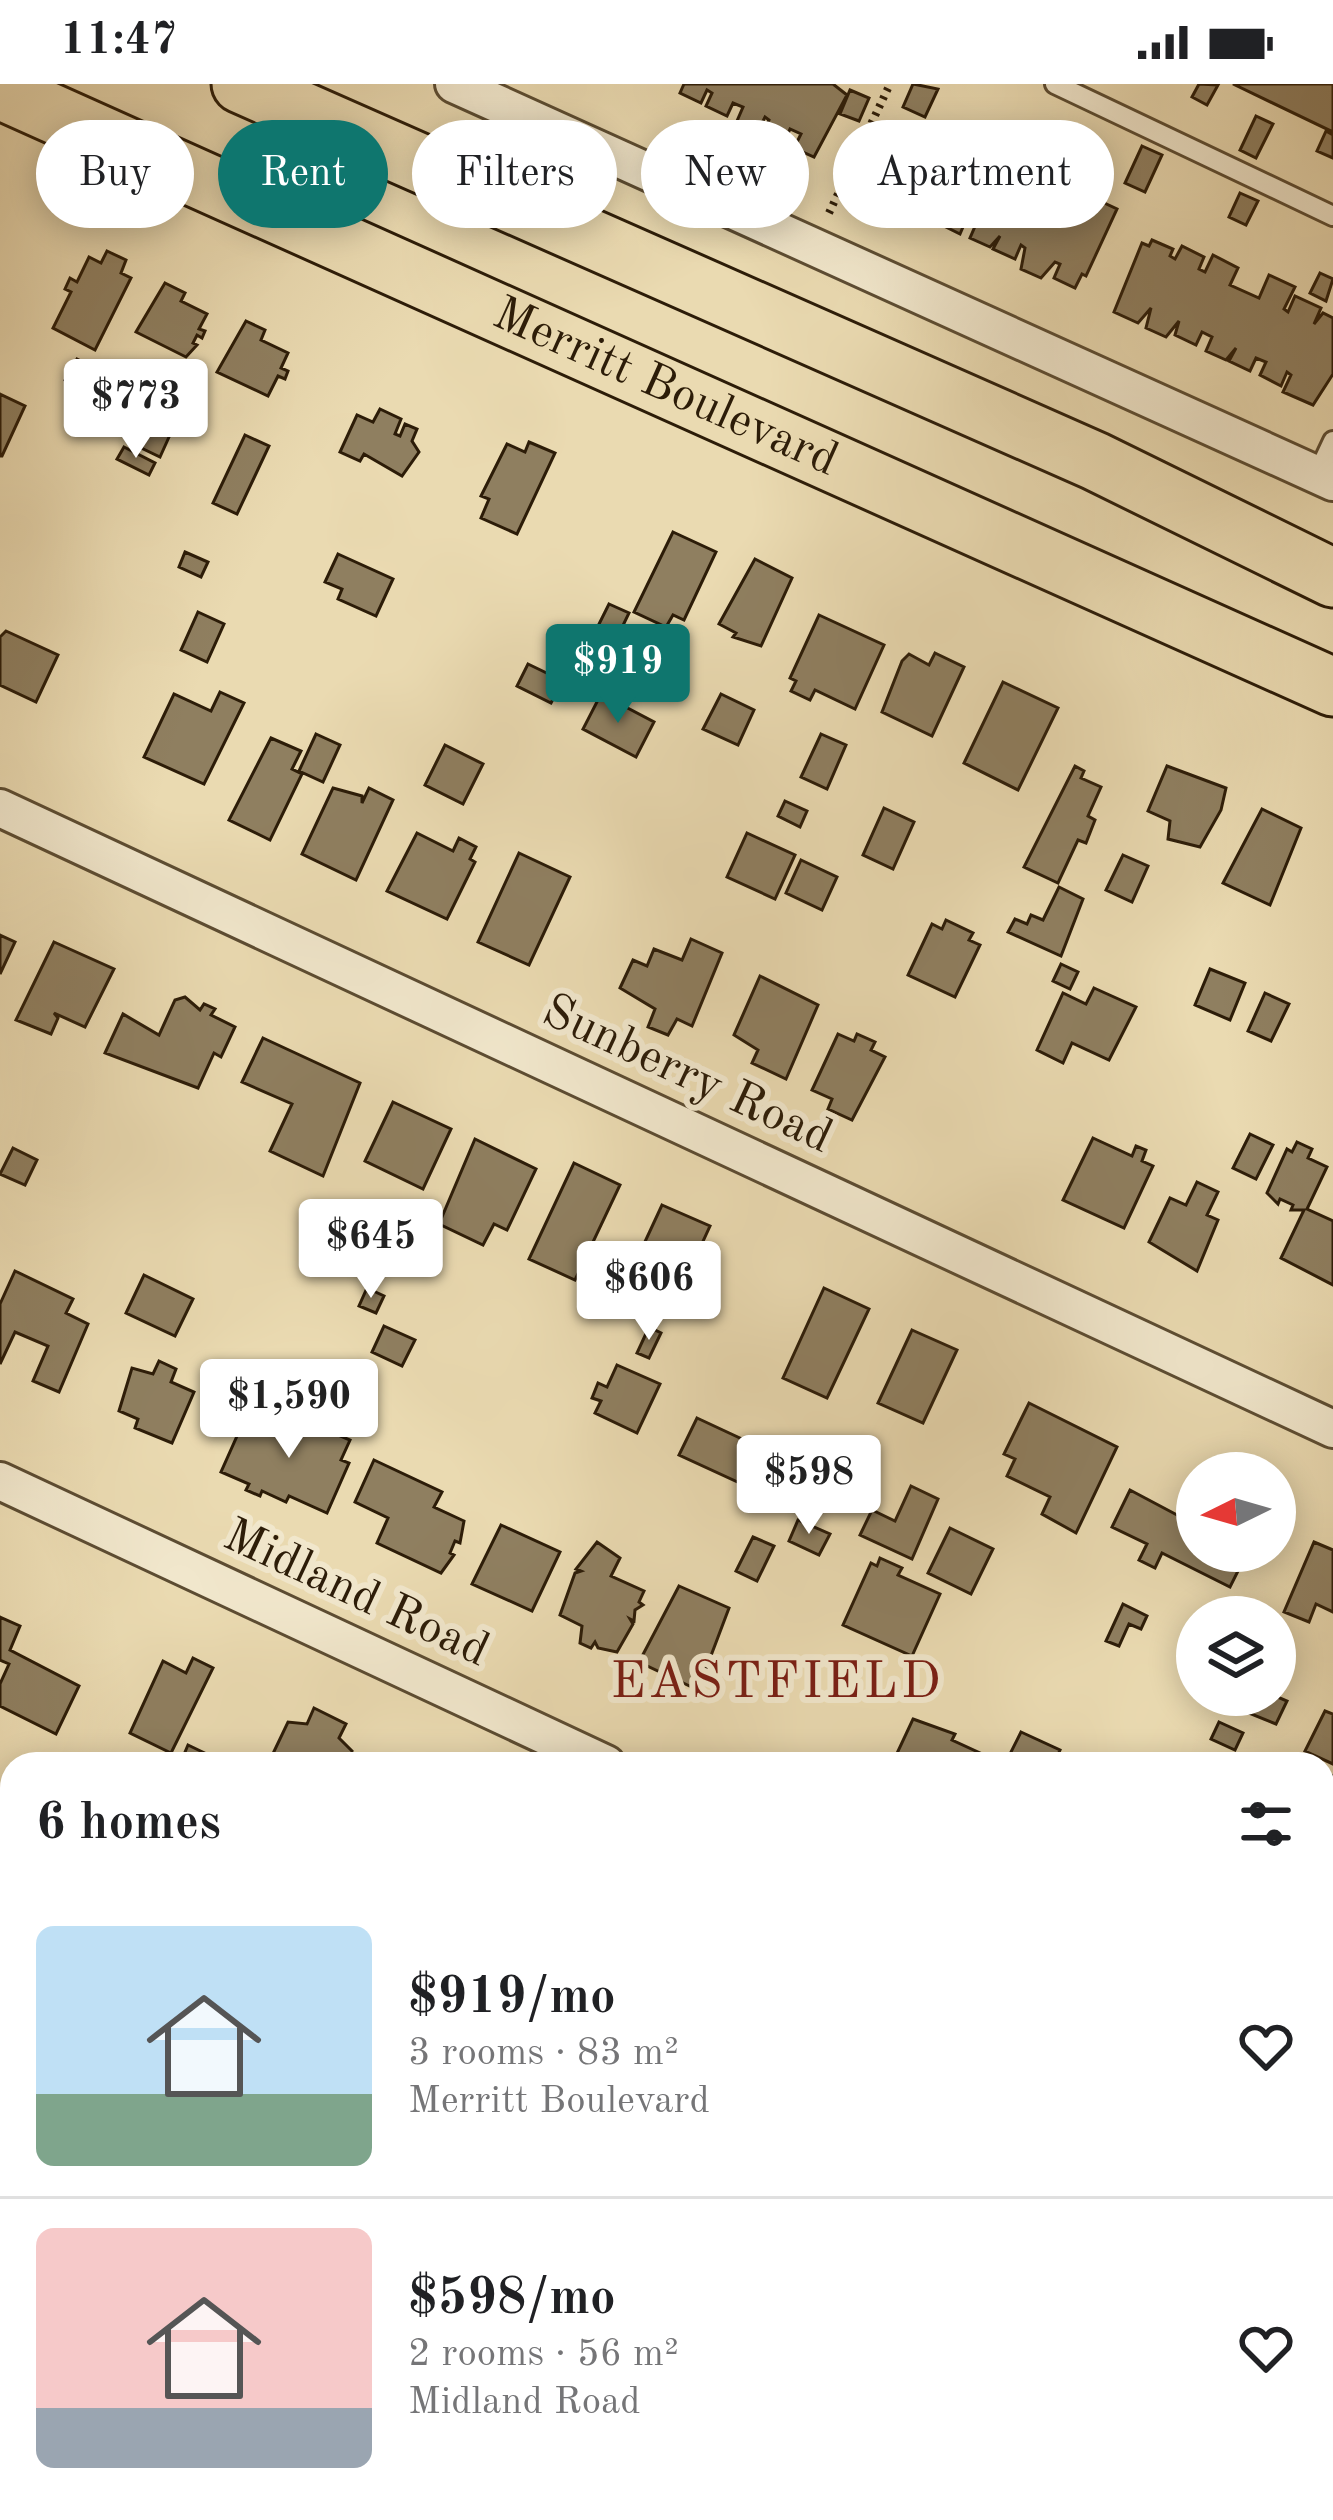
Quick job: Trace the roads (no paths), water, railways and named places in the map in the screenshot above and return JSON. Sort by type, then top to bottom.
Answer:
[{"type":"main road","points":[[241,84],[1095,461],[1333,578]]},
{"type":"main road","name":"Merritt Boulevard","points":[[0,90],[1333,687]]},
{"type":"street","points":[[454,84],[1325,479]]},
{"type":"street","name":"Sunberry Road","points":[[0,808],[1333,1429]]},
{"type":"street","name":"Midland Road","points":[[0,1481],[580,1752]]},
{"type":"lane","points":[[1055,84],[1333,216]]},
{"type":"lane","points":[[1325,479],[1333,441]]},
{"type":"district","name":"EASTFIELD","points":[[777,1683]]}]
